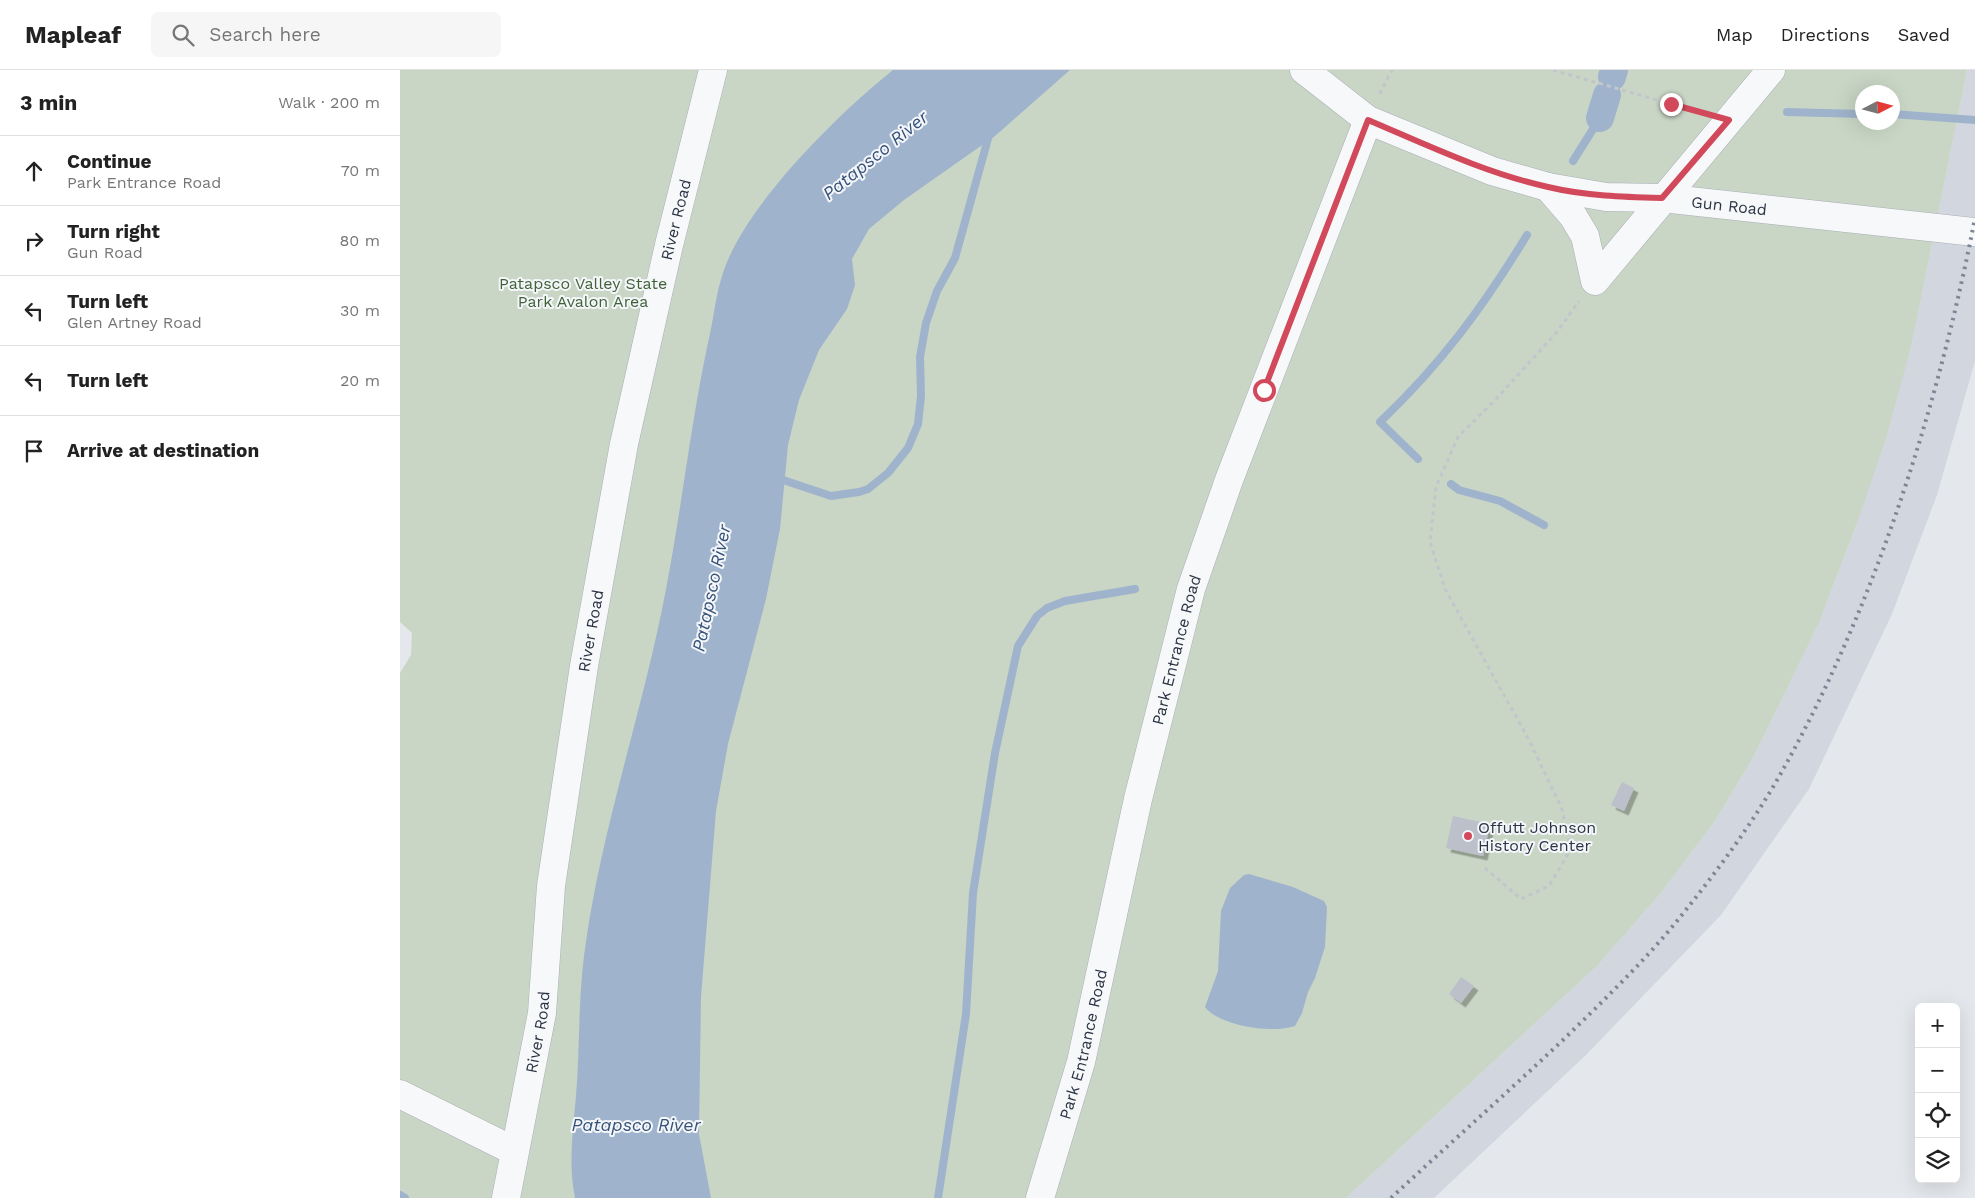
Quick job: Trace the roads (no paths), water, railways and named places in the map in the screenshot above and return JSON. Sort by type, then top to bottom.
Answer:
[{"type":"street","name":"River Road","points":[[506,1198],[542,1013],[554,866],[584,666],[624,444],[669,245],[713,70]]},
{"type":"street","name":"Gun Road","points":[[1304,70],[1368,120],[1492,171],[1548,187],[1606,197],[1662,198],[1975,232]]},
{"type":"street","points":[[1548,187],[1573,216],[1585,236],[1595,281],[1662,198],[1772,70]]},
{"type":"street","name":"Park Entrance Road","points":[[1040,1198],[1081,1062],[1138,798],[1191,589],[1229,480],[1368,120]]},
{"type":"street","points":[[400,1094],[514,1151]]},
{"type":"water","name":"Patapsco River","points":[[893,70],[1070,70],[995,136],[904,200],[869,229],[852,259],[855,285],[847,309],[819,350],[799,400],[788,445],[780,529],[766,599],[728,744],[716,811],[701,997],[699,1134],[711,1198],[575,1198],[572,1147],[582,974],[591,909],[611,817],[657,635],[697,401],[723,273],[734,247],[772,190],[796,162],[846,111]]},
{"type":"water","points":[[1249,874],[1293,887],[1324,901],[1327,907],[1325,947],[1302,1013],[1295,1026],[1274,1029],[1247,1027],[1222,1019],[1212,1014],[1205,1007],[1218,971],[1221,911],[1230,888],[1244,875]]},
{"type":"waterway","points":[[1612,77],[1614,70]]},
{"type":"waterway","points":[[1600,118],[1607,95]]},
{"type":"waterway","points":[[1787,112],[1855,114]]},
{"type":"waterway","points":[[1900,115],[1975,120]]},
{"type":"waterway","points":[[1573,161],[1600,118]]},
{"type":"waterway","points":[[777,478],[831,496],[859,492],[868,489],[888,473],[908,448],[918,424],[921,396],[920,357],[926,323],[937,291],[955,258],[989,135]]},
{"type":"waterway","points":[[1418,459],[1380,422],[1442,356],[1478,310],[1527,235]]},
{"type":"waterway","points":[[1451,484],[1459,490],[1500,501],[1544,525]]},
{"type":"waterway","points":[[938,1198],[966,1014],[973,893],[995,753],[1018,646],[1037,616],[1047,608],[1065,601],[1135,589]]},
{"type":"waterway","points":[[400,1195],[405,1198]]},
{"type":"railway","points":[[1391,1198],[1564,1039],[1642,961],[1712,877],[1751,822],[1774,785],[1818,702],[1848,636],[1876,568],[1901,499],[1943,358],[1975,218]]},
{"type":"place","name":"Offutt Johnson History Center","points":[[1468,836]]},
{"type":"park label","name":"Patapsco Valley State Park Avalon Area","points":[[583,292]]}]
